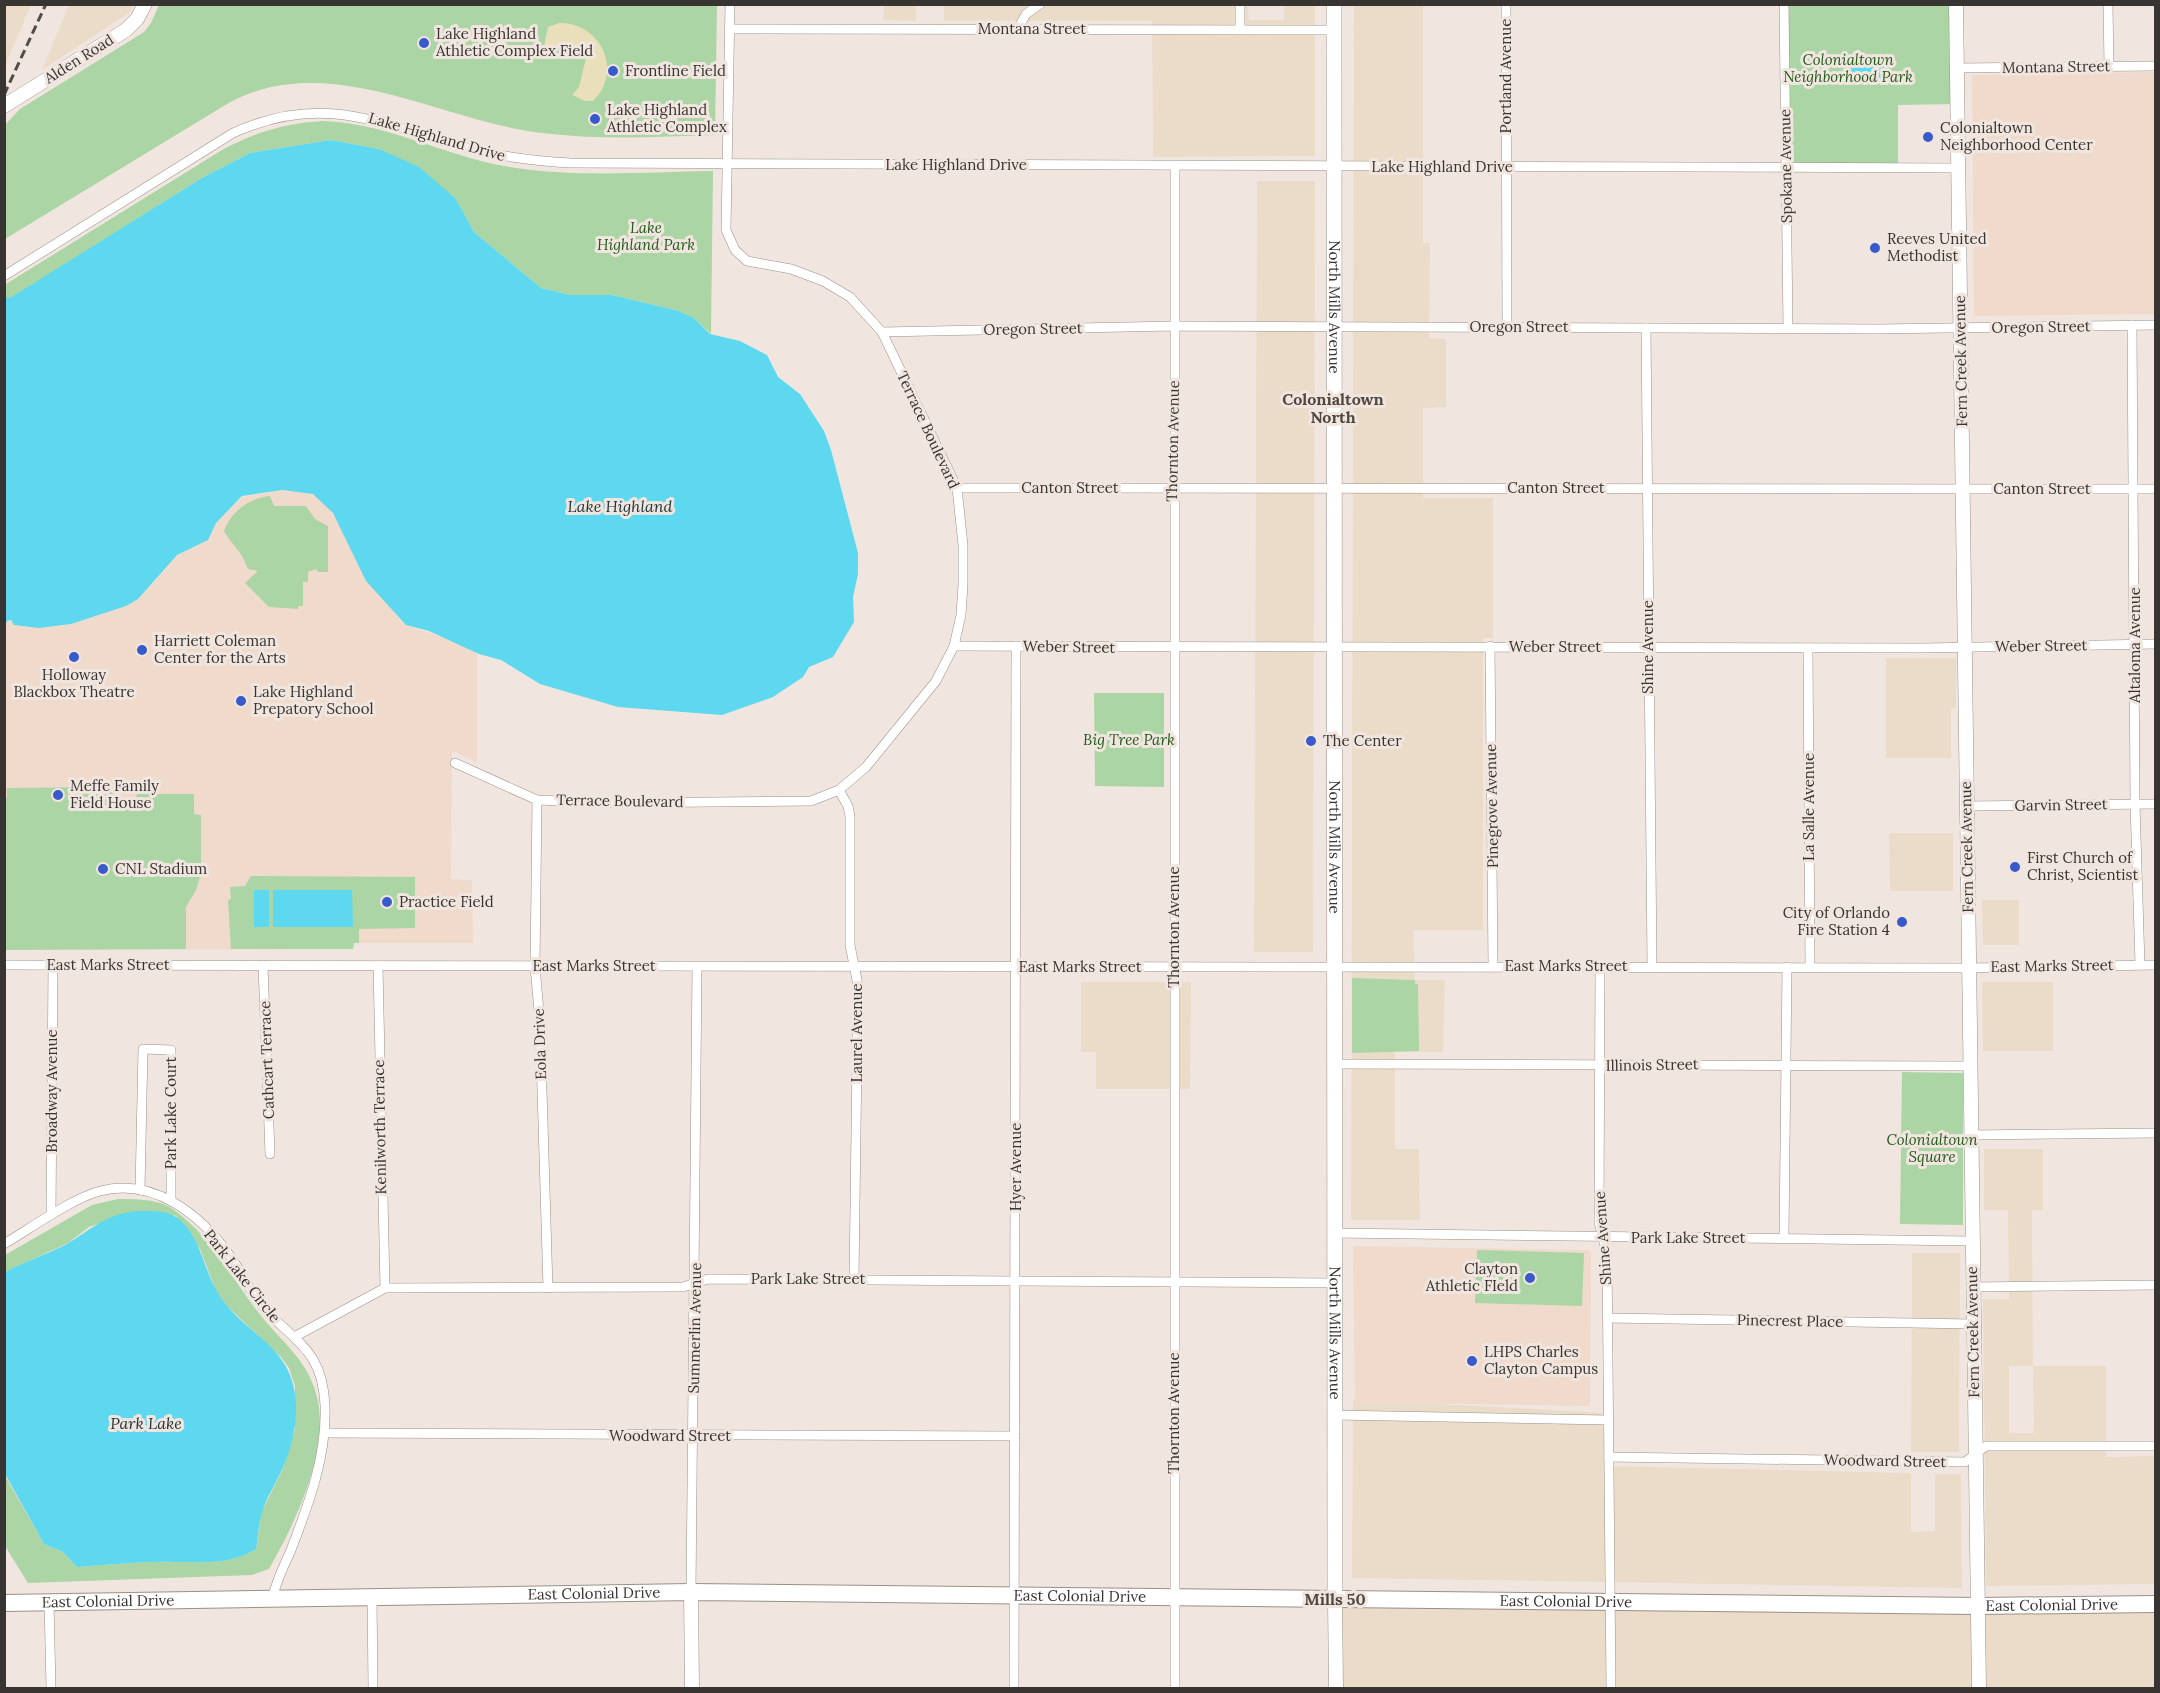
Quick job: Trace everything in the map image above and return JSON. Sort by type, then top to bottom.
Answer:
[{"type":"highway","name":"East Colonial Drive","points":[[4,1603],[273,1596],[691,1592],[1978,1606],[2156,1604]]},
{"type":"main road","name":"North Mills Avenue","points":[[1334,4],[1335,1600]]},
{"type":"street","name":"Alden Road","points":[[4,106],[126,30],[137,19],[145,4]]},
{"type":"street","name":"Terrace Boulevard","points":[[454,763],[537,800],[610,803],[811,801],[839,790],[866,767],[936,681],[954,646],[962,615],[963,585],[963,545],[957,488],[882,332],[850,297],[823,281],[791,269],[747,261],[735,250],[726,230],[729,163],[730,4]]},
{"type":"street","points":[[1018,29],[1026,14],[1040,4]]},
{"type":"street","points":[[1240,4],[1240,29]]},
{"type":"street","name":"Portland Avenue","points":[[1506,4],[1507,327]]},
{"type":"street","name":"Spokane Avenue","points":[[1784,4],[1788,328]]},
{"type":"street","name":"Fern Creek Avenue","points":[[1956,4],[1972,1324],[1979,1689]]},
{"type":"street","points":[[2108,4],[2109,66]]},
{"type":"street","name":"Montana Street","points":[[731,29],[1334,30]]},
{"type":"street","name":"Montana Street","points":[[1957,68],[2156,66]]},
{"type":"street","name":"Lake Highland Drive","points":[[4,276],[233,133],[251,125],[288,116],[327,113],[370,118],[466,147],[530,160],[1334,167],[1958,168]]},
{"type":"street","name":"Thornton Avenue","points":[[1174,166],[1175,1689]]},
{"type":"street","name":"Altaloma Avenue","points":[[2133,325],[2135,804],[2140,965]]},
{"type":"street","name":"Oregon Street","points":[[882,332],[1175,326],[1961,328],[2156,325]]},
{"type":"street","name":"Shine Avenue","points":[[1646,328],[1652,966]]},
{"type":"street","name":"Canton Street","points":[[957,488],[2156,489]]},
{"type":"street","name":"Weber Street","points":[[954,646],[1965,648],[2156,644]]},
{"type":"street","name":"Hyer Avenue","points":[[1014,1689],[1016,646]]},
{"type":"street","name":"Pinegrove Avenue","points":[[1490,646],[1493,966]]},
{"type":"street","name":"La Salle Avenue","points":[[1808,648],[1810,967]]},
{"type":"street","name":"Laurel Avenue","points":[[839,790],[848,806],[850,816],[850,945],[858,985],[854,1279]]},
{"type":"street","name":"Eola Drive","points":[[537,800],[535,966],[540,1023],[548,1288]]},
{"type":"street","name":"Garvin Street","points":[[1966,806],[2156,804]]},
{"type":"street","name":"East Marks Street","points":[[4,965],[1969,968],[2156,965]]},
{"type":"street","name":"Cathcart Terrace","points":[[263,965],[270,1154]]},
{"type":"street","name":"Broadway Avenue","points":[[51,1215],[53,966]]},
{"type":"street","name":"Kenilworth Terrace","points":[[378,966],[385,1288]]},
{"type":"street","name":"Summerlin Avenue","points":[[692,1689],[697,967]]},
{"type":"street","name":"Shine Avenue","points":[[1600,967],[1599,1222],[1607,1255],[1611,1689]]},
{"type":"street","points":[[1784,1237],[1787,967]]},
{"type":"street","name":"Park Lake Court","points":[[140,1190],[143,1049],[171,1050],[171,1200]]},
{"type":"street","name":"Illinois Street","points":[[1334,1064],[1969,1066]]},
{"type":"street","points":[[1970,1135],[2156,1133]]},
{"type":"street","name":"Park Lake Circle","points":[[4,1244],[51,1215],[99,1192],[120,1188],[140,1190],[171,1200],[186,1208],[211,1233],[231,1257],[257,1300],[276,1323],[296,1336],[314,1356],[321,1375],[325,1433],[314,1488],[279,1574],[273,1596]]},
{"type":"street","name":"Park Lake Street","points":[[1334,1233],[1971,1241]]},
{"type":"street","name":"Park Lake Street","points":[[296,1336],[385,1288],[683,1287],[708,1279],[1334,1283]]},
{"type":"street","points":[[1973,1287],[2156,1285]]},
{"type":"street","name":"Pinecrest Place","points":[[1608,1318],[1972,1324]]},
{"type":"street","points":[[1334,1415],[1608,1420]]},
{"type":"street","name":"Woodward Street","points":[[325,1433],[693,1437],[1014,1436]]},
{"type":"street","name":"Woodward Street","points":[[1609,1457],[1965,1462],[1986,1446],[2156,1446]]},
{"type":"street","points":[[372,1595],[372,1689]]},
{"type":"street","name":"North Mills Avenue","points":[[1335,1600],[1336,1689]]},
{"type":"street","points":[[49,1602],[51,1689]]},
{"type":"shaded area","points":[[944,4],[1248,5],[1249,20],[1284,20],[1284,5],[1315,5],[1315,156],[1153,157],[1152,21],[944,21]]},
{"type":"shaded area","points":[[4,5],[31,5],[5,66]]},
{"type":"shaded area","points":[[69,5],[133,5],[130,12],[42,70]]},
{"type":"shaded area","points":[[884,5],[916,5],[916,21],[883,20]]},
{"type":"shaded area","points":[[1354,5],[1423,5],[1423,243],[1430,243],[1429,338],[1446,339],[1446,407],[1423,408],[1423,498],[1493,498],[1493,638],[1483,638],[1483,930],[1413,930],[1415,980],[1445,980],[1443,1052],[1395,1052],[1395,1149],[1419,1149],[1420,1220],[1351,1220]]},
{"type":"shaded area","points":[[2155,72],[2155,314],[1974,316],[1972,75]]},
{"type":"shaded area","points":[[1257,181],[1315,181],[1313,952],[1254,952]]},
{"type":"shaded area","name":"Lake Highland Prepatory School","points":[[282,490],[313,494],[327,505],[400,620],[406,625],[457,642],[477,653],[477,762],[452,751],[451,879],[472,880],[473,943],[354,943],[353,949],[5,950],[4,626],[7,621],[48,627],[71,624],[126,606],[138,599],[177,555],[208,540],[216,523],[242,497]]},
{"type":"shaded area","points":[[1886,658],[1956,658],[1956,708],[1951,709],[1951,758],[1886,758]]},
{"type":"shaded area","points":[[1889,833],[1953,833],[1953,891],[1890,891]]},
{"type":"shaded area","points":[[1982,900],[2019,900],[2019,945],[1983,945]]},
{"type":"shaded area","points":[[1081,982],[1191,982],[1190,1089],[1096,1089],[1096,1052],[1081,1052]]},
{"type":"shaded area","points":[[1982,982],[2053,982],[2053,1051],[1983,1051]]},
{"type":"shaded area","points":[[1984,1149],[2043,1149],[2043,1210],[2032,1210],[2033,1366],[2106,1366],[2106,1457],[2155,1456],[2155,1584],[1986,1586],[1983,1299],[2009,1299],[2008,1210],[1984,1210]],"holes":[[[2009,1366],[2033,1366],[2034,1433],[2009,1433]]]},
{"type":"shaded area","name":"LHPS Charles Clayton Campus","points":[[1353,1247],[1588,1250],[1591,1252],[1590,1406],[1357,1402],[1355,1399]]},
{"type":"shaded area","points":[[1912,1253],[1960,1253],[1959,1452],[1911,1452]]},
{"type":"shaded area","points":[[1353,1399],[1602,1413],[1605,1466],[1911,1473],[1911,1532],[1935,1531],[1935,1474],[1961,1474],[1962,1588],[1352,1578]]},
{"type":"shaded area","points":[[1334,1599],[2155,1605],[2155,1688],[1336,1688]]},
{"type":"green space","name":"Lake Highland Athletic Complex","points":[[159,5],[717,5],[715,135],[607,137],[542,133],[463,116],[383,93],[344,85],[304,83],[265,89],[227,104],[5,239],[4,126],[20,109],[144,32]]},
{"type":"green space","name":"Colonialtown Neighborhood Park","points":[[1784,5],[1956,5],[1957,104],[1898,105],[1898,168],[1787,168]]},
{"type":"green space","name":"Lake Highland Park","points":[[323,121],[369,127],[481,161],[530,170],[608,173],[713,171],[711,334],[694,318],[679,311],[612,295],[570,295],[541,288],[474,232],[456,199],[379,149],[331,140],[250,153],[202,178],[10,299],[5,297],[6,284],[222,150],[246,138],[271,130]]},
{"type":"green space","points":[[270,496],[274,506],[306,506],[315,519],[328,526],[328,572],[318,572],[316,569],[308,572],[308,582],[303,582],[303,606],[298,606],[298,609],[269,607],[245,583],[258,571],[248,569],[240,552],[224,531],[231,518],[242,507],[262,497]]},
{"type":"green space","name":"Big Tree Park","points":[[1094,693],[1164,693],[1164,787],[1095,786]]},
{"type":"green space","name":"CNL Stadium","points":[[108,787],[116,789],[121,798],[136,799],[137,794],[194,794],[194,814],[201,815],[201,874],[196,890],[186,907],[186,949],[5,950],[4,798],[7,798],[7,788]]},
{"type":"green space","points":[[251,876],[415,877],[415,928],[359,929],[359,943],[354,943],[353,949],[231,949],[228,900],[231,899],[230,887],[245,886]]},
{"type":"green space","points":[[1352,978],[1415,980],[1415,984],[1418,984],[1419,1051],[1352,1053]]},
{"type":"green space","name":"Colonialtown Square","points":[[1902,1072],[1963,1073],[1963,1225],[1900,1224]]},
{"type":"green space","points":[[118,1199],[159,1203],[185,1218],[219,1256],[258,1312],[300,1361],[313,1384],[320,1418],[319,1440],[314,1463],[299,1509],[269,1569],[252,1575],[28,1583],[5,1546],[4,1474],[44,1544],[63,1552],[77,1567],[151,1562],[207,1562],[237,1558],[256,1549],[262,1511],[282,1471],[295,1429],[295,1386],[289,1368],[281,1357],[227,1306],[216,1291],[200,1249],[176,1216],[159,1212],[136,1211],[89,1227],[68,1243],[5,1272],[5,1255],[92,1205]]},
{"type":"green space","name":"Clayton Athletic FIeld","points":[[1477,1250],[1584,1253],[1582,1306],[1475,1303]]},
{"type":"sand","points":[[559,23],[574,25],[586,31],[603,51],[607,63],[607,76],[602,89],[593,101],[585,101],[572,95],[579,87],[587,54],[556,45],[550,48],[544,46],[548,27]]},
{"type":"water","points":[[1850,59],[1887,59],[1887,79],[1850,79]]},
{"type":"water","name":"Lake Highland","points":[[331,140],[379,149],[419,167],[456,199],[474,232],[541,288],[570,295],[612,295],[679,311],[694,318],[710,334],[740,341],[767,355],[778,377],[800,394],[824,431],[858,553],[858,574],[853,597],[854,622],[833,657],[809,667],[803,677],[773,697],[722,715],[618,707],[540,684],[501,660],[479,654],[429,631],[406,625],[366,581],[333,513],[313,494],[282,490],[242,496],[216,523],[208,540],[177,555],[138,599],[126,606],[71,624],[39,628],[14,625],[11,620],[7,621],[5,626],[5,297],[10,298],[202,178],[250,153]]},
{"type":"water","points":[[254,890],[269,890],[269,927],[254,927]]},
{"type":"water","points":[[273,890],[352,890],[353,927],[273,927]]},
{"type":"water","name":"Park Lake","points":[[136,1211],[167,1213],[184,1224],[196,1243],[218,1293],[229,1308],[278,1354],[293,1384],[296,1414],[289,1453],[263,1509],[256,1549],[237,1558],[207,1562],[151,1562],[77,1567],[63,1552],[44,1544],[5,1474],[5,1272],[65,1245],[114,1216]]},
{"type":"railway","points":[[4,95],[46,4]]},
{"type":"place","name":"Lake Highland Athletic Complex Field","points":[[424,43]]},
{"type":"place","name":"Frontline Field","points":[[613,71]]},
{"type":"place","name":"Lake Highland Athletic Complex","points":[[595,119]]},
{"type":"place","name":"Colonialtown Neighborhood Center","points":[[1928,137]]},
{"type":"place","name":"Reeves United Methodist","points":[[1875,248]]},
{"type":"place","name":"Harriett Coleman Center for the Arts","points":[[142,650]]},
{"type":"place","name":"Holloway Blackbox Theatre","points":[[74,657]]},
{"type":"place","name":"Lake Highland Prepatory School","points":[[241,701]]},
{"type":"place","name":"The Center","points":[[1311,741]]},
{"type":"place","name":"Meffe Family Field House","points":[[58,795]]},
{"type":"place","name":"First Church of Christ, Scientist","points":[[2015,867]]},
{"type":"place","name":"CNL Stadium","points":[[103,869]]},
{"type":"place","name":"Practice Field","points":[[387,902]]},
{"type":"place","name":"City of Orlando Fire Station 4","points":[[1902,922]]},
{"type":"place","name":"Clayton Athletic FIeld","points":[[1530,1278]]},
{"type":"place","name":"LHPS Charles Clayton Campus","points":[[1472,1361]]},
{"type":"district","name":"Colonialtown North","points":[[1333,408]]},
{"type":"district","name":"Mills 50","points":[[1335,1599]]}]
